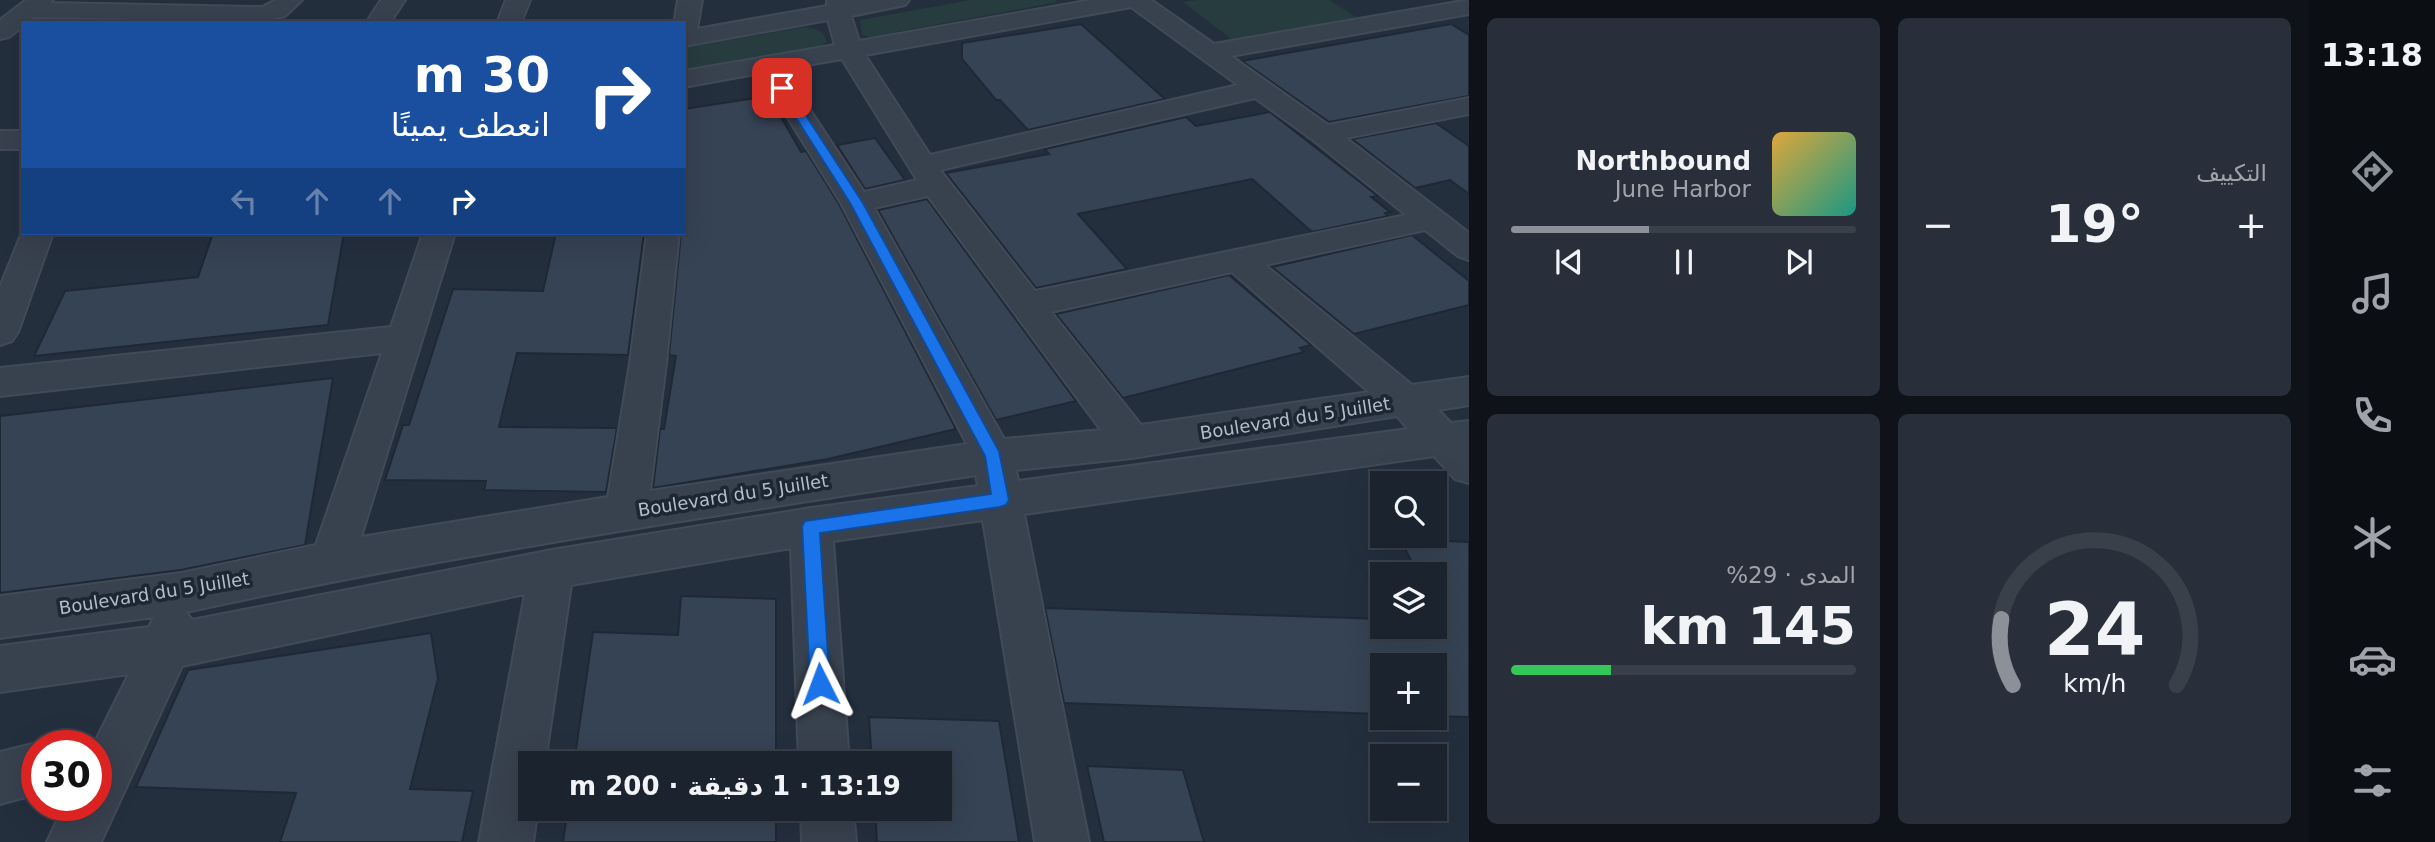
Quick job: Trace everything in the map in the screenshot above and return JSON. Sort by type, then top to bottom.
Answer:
[{"type":"street","points":[[0,32],[34,5],[269,13],[281,9],[290,0]]},
{"type":"street","points":[[379,21],[393,0]]},
{"type":"street","points":[[510,21],[518,0]]},
{"type":"street","points":[[686,21],[690,0]]},
{"type":"street","points":[[686,39],[839,6],[897,0]]},
{"type":"street","points":[[686,79],[1134,0],[1323,134],[1469,249]]},
{"type":"street","points":[[839,6],[849,50],[930,175],[1132,442]]},
{"type":"street","points":[[1207,52],[1469,7]]},
{"type":"street","points":[[767,64],[856,203],[993,456],[1062,842]]},
{"type":"street","points":[[856,203],[930,175],[1258,89]]},
{"type":"street","points":[[1323,134],[1469,106]]},
{"type":"street","points":[[0,140],[21,139]]},
{"type":"street","points":[[1027,305],[1432,219]]},
{"type":"street","points":[[0,332],[22,235]]},
{"type":"street","points":[[332,561],[438,235]]},
{"type":"street","points":[[626,512],[648,363],[663,235]]},
{"type":"street","points":[[1238,260],[1461,447]]},
{"type":"street","points":[[0,382],[404,338]]},
{"type":"street","name":"Boulevard du 5 Juillet","points":[[0,617],[181,593],[332,561],[626,512],[993,456],[1132,442],[1469,391]]},
{"type":"street","points":[[0,669],[167,647],[552,569],[811,526],[1000,500],[1461,447]]},
{"type":"street","points":[[811,526],[823,751]]},
{"type":"street","points":[[506,842],[552,569]]},
{"type":"street","points":[[112,752],[167,647],[181,593]]},
{"type":"street","points":[[0,778],[21,772]]},
{"type":"street","points":[[74,842],[84,821]]},
{"type":"street","points":[[828,821],[829,842]]},
{"type":"green space","points":[[971,0],[1058,2],[869,37],[862,35],[860,20]]},
{"type":"green space","points":[[1329,0],[1356,17],[1234,41],[1183,2]]},
{"type":"green space","points":[[805,27],[819,31],[827,42],[820,46],[686,69],[686,48]]},
{"type":"building","points":[[1081,24],[1165,99],[1028,130],[1000,100],[996,100],[962,59],[962,43]]},
{"type":"building","points":[[1451,24],[1469,35],[1469,96],[1329,122],[1242,61]]},
{"type":"building","points":[[769,96],[801,152],[806,151],[839,204],[956,429],[828,459],[653,488],[660,429],[664,429],[676,356],[669,355],[681,235],[686,235],[686,109]]},
{"type":"building","points":[[1270,112],[1378,196],[1371,197],[1390,212],[1385,213],[1388,216],[1312,232],[1252,179],[1078,214],[1127,269],[1036,288],[946,173],[1049,154],[1045,149],[1186,117],[1196,126]]},
{"type":"building","points":[[1436,123],[1469,146],[1469,194],[1450,180],[1415,188],[1352,139]]},
{"type":"building","points":[[875,138],[905,180],[865,189],[837,145]]},
{"type":"building","points":[[927,199],[1076,401],[996,420],[878,210]]},
{"type":"building","points":[[212,235],[344,235],[328,325],[34,356],[65,291],[198,277]]},
{"type":"building","points":[[556,235],[644,235],[628,355],[517,353],[499,427],[617,428],[606,492],[484,490],[486,481],[385,480],[403,425],[409,425],[453,289],[543,291]]},
{"type":"building","points":[[1412,235],[1469,281],[1469,305],[1354,334],[1272,267]]},
{"type":"building","points":[[1229,275],[1311,345],[1300,348],[1304,352],[1123,398],[1056,314]]},
{"type":"building","points":[[333,378],[305,545],[181,570],[0,593],[0,416]]},
{"type":"building","points":[[1447,541],[1469,542],[1469,717],[1447,716],[1447,653],[1370,653],[1370,714],[1064,703],[1045,608],[1370,619],[1370,639],[1447,639],[1447,562],[1412,562],[1405,548],[1447,548]]},
{"type":"building","points":[[681,596],[776,599],[776,751],[576,751],[593,632],[678,635]]},
{"type":"building","points":[[431,633],[438,679],[410,789],[473,791],[462,842],[280,842],[296,793],[136,787],[188,670]]},
{"type":"building","points":[[869,717],[999,721],[1019,842],[877,842],[876,821],[952,821],[952,751],[871,751]]},
{"type":"building","points":[[1087,766],[1183,770],[1204,842],[1104,842]]},
{"type":"building","points":[[566,821],[776,821],[776,842],[563,842]]},
{"type":"route","points":[[782,88],[856,203],[993,456],[1000,500],[811,526],[820,684]]}]
